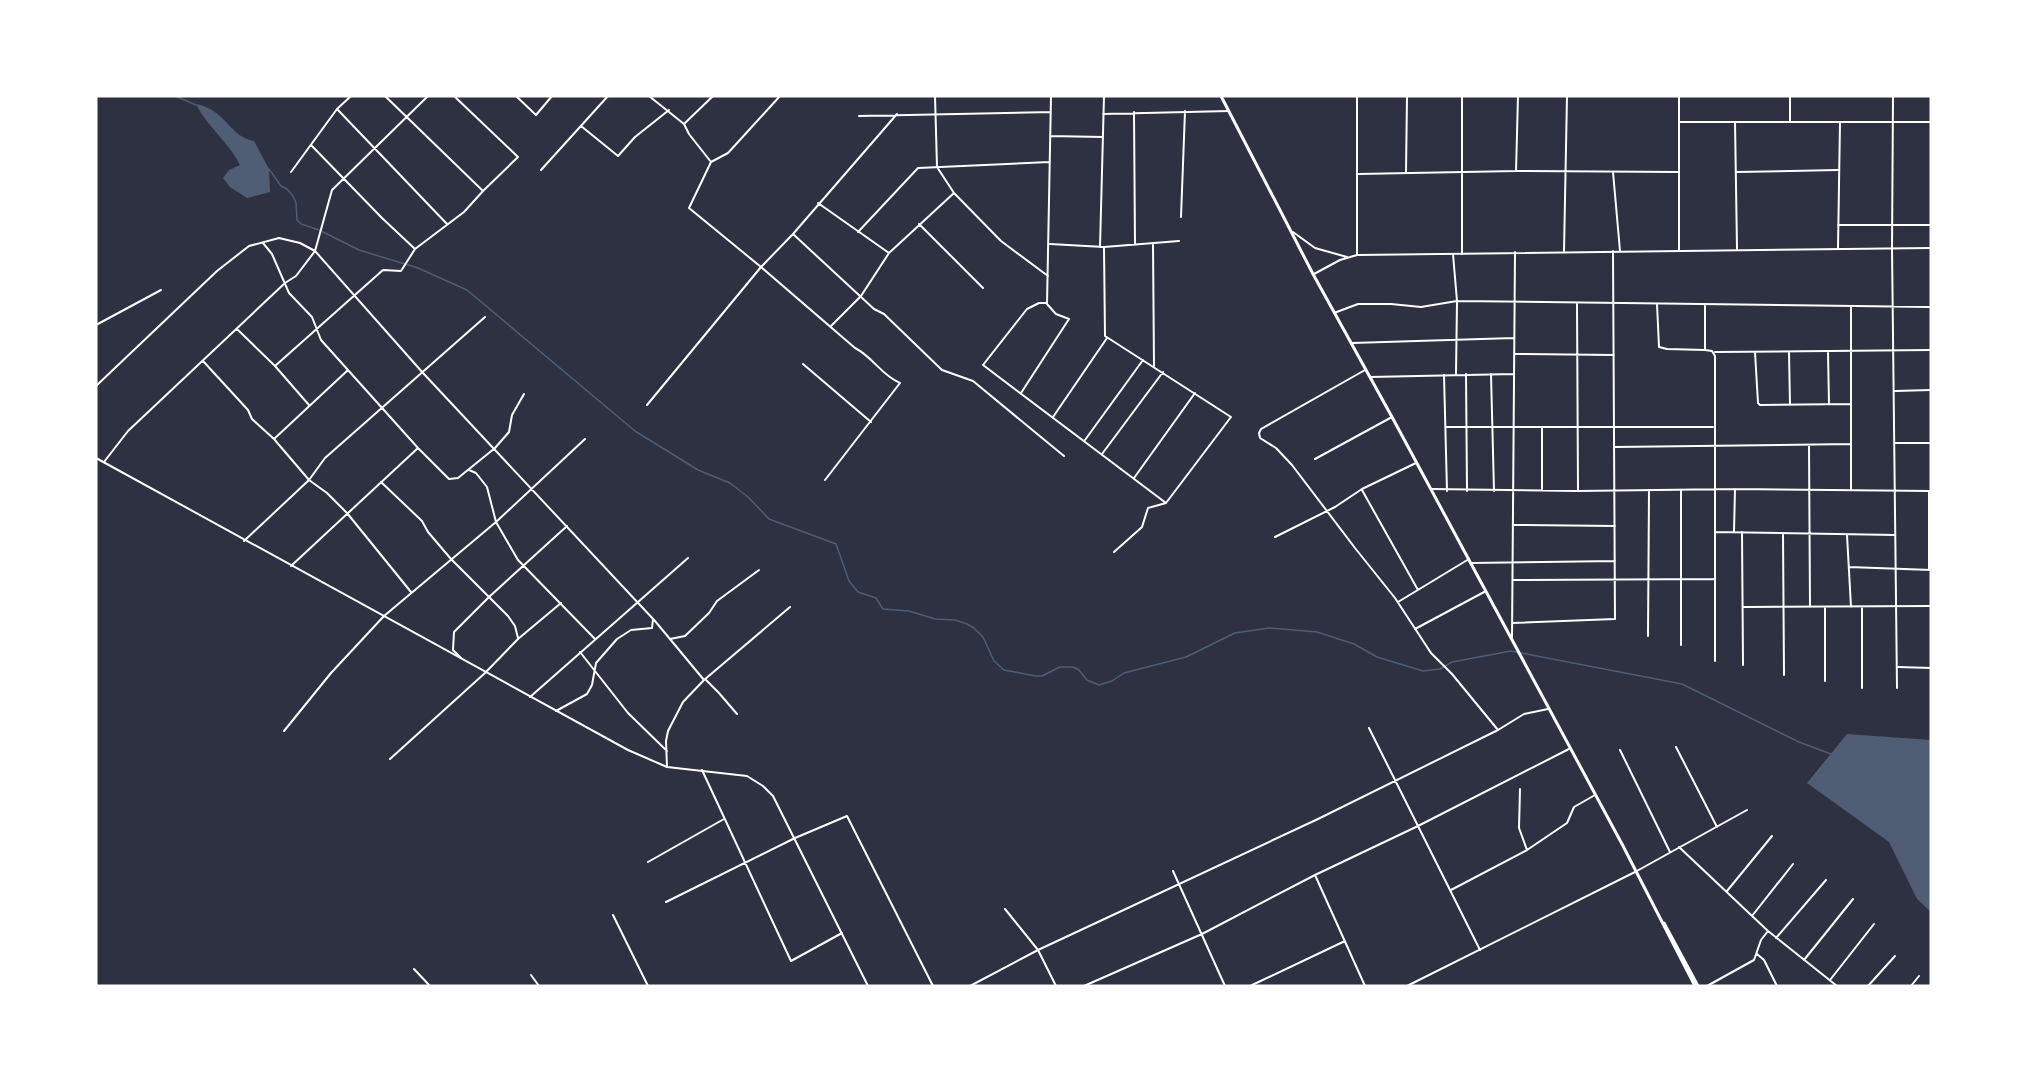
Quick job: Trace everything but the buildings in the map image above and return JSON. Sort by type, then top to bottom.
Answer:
[{"type":"main road","points":[[1221,96],[1313,274],[1470,561],[1697,986]]},
{"type":"street","points":[[291,172],[337,109],[351,96]]},
{"type":"street","points":[[386,96],[483,191]]},
{"type":"street","points":[[104,462],[128,431],[285,283],[296,276],[315,251],[332,189],[428,96]]},
{"type":"street","points":[[275,366],[383,270],[401,271],[415,249],[464,212],[518,157],[454,96]]},
{"type":"street","points":[[516,96],[536,115],[552,96]]},
{"type":"street","points":[[541,170],[608,96]]},
{"type":"street","points":[[649,96],[684,124],[711,162]]},
{"type":"street","points":[[684,124],[713,96]]},
{"type":"street","points":[[780,96],[728,153],[711,162],[689,208],[855,348],[867,354],[884,375],[900,383],[825,480]]},
{"type":"street","points":[[935,96],[937,167],[954,193],[1001,241],[1049,276]]},
{"type":"street","points":[[1047,304],[1050,244],[1051,96]]},
{"type":"street","points":[[1104,96],[1102,247],[1105,336],[1231,417],[1166,503],[1148,508],[1142,527],[1114,552]]},
{"type":"street","points":[[1357,96],[1357,255]]},
{"type":"street","points":[[1406,172],[1407,96]]},
{"type":"street","points":[[1462,96],[1462,254]]},
{"type":"street","points":[[1516,171],[1518,96]]},
{"type":"street","points":[[1564,251],[1567,96]]},
{"type":"street","points":[[1679,96],[1679,250]]},
{"type":"street","points":[[1790,96],[1790,122]]},
{"type":"street","points":[[1893,96],[1892,248],[1897,688]]},
{"type":"street","points":[[337,109],[448,225]]},
{"type":"street","points":[[581,126],[618,156],[636,137],[669,110]]},
{"type":"street","points":[[1181,217],[1185,111]]},
{"type":"street","points":[[1103,114],[1228,111]]},
{"type":"street","points":[[859,116],[1051,112]]},
{"type":"street","points":[[1134,112],[1135,245]]},
{"type":"street","points":[[647,405],[761,267],[793,234],[897,114]]},
{"type":"street","points":[[1679,122],[1931,122]]},
{"type":"street","points":[[1736,122],[1737,249]]},
{"type":"street","points":[[1838,248],[1840,122]]},
{"type":"street","points":[[1050,136],[1103,137]]},
{"type":"street","points":[[310,145],[415,249]]},
{"type":"street","points":[[858,232],[918,168],[1049,162]]},
{"type":"street","points":[[1736,172],[1839,170]]},
{"type":"street","points":[[1358,174],[1516,171],[1679,172]]},
{"type":"street","points":[[1613,172],[1620,251]]},
{"type":"street","points":[[831,326],[861,296],[889,253],[954,193]]},
{"type":"street","points":[[818,203],[889,253]]},
{"type":"street","points":[[919,224],[983,288]]},
{"type":"street","points":[[1838,225],[1931,225]]},
{"type":"street","points":[[1291,231],[1321,251],[1349,257]]},
{"type":"street","points":[[793,234],[874,309],[884,314],[942,370],[972,381],[1064,456]]},
{"type":"street","points":[[96,386],[217,272],[249,246],[279,238],[300,243],[315,251],[423,373],[653,619],[704,680],[737,714]]},
{"type":"street","points":[[1050,244],[1102,247],[1179,241]]},
{"type":"street","points":[[263,242],[272,254],[289,292],[312,317],[321,340],[418,448],[449,479],[458,478],[495,448],[509,432],[512,415],[524,394]]},
{"type":"street","points":[[1153,243],[1154,366]]},
{"type":"street","points":[[1313,274],[1331,264],[1357,255],[1931,248]]},
{"type":"street","points":[[1512,623],[1615,620],[1612,251]]},
{"type":"street","points":[[1512,639],[1515,252]]},
{"type":"street","points":[[1453,254],[1457,302],[1456,374]]},
{"type":"street","points":[[96,325],[161,290]]},
{"type":"street","points":[[1335,314],[1358,304],[1421,307],[1457,302],[1931,307]]},
{"type":"street","points":[[1021,393],[1070,319],[1056,314],[1047,304],[1039,303],[1027,309],[983,365],[1166,503]]},
{"type":"street","points":[[1577,304],[1578,491]]},
{"type":"street","points":[[1657,304],[1659,347],[1667,349],[1714,352],[1931,350]]},
{"type":"street","points":[[1705,350],[1706,305]]},
{"type":"street","points":[[1851,306],[1851,490]]},
{"type":"street","points":[[244,541],[309,480],[325,458],[485,317]]},
{"type":"street","points":[[237,329],[275,366],[309,405]]},
{"type":"street","points":[[1053,417],[1107,337]]},
{"type":"street","points":[[1352,343],[1515,338]]},
{"type":"street","points":[[1714,352],[1715,661]]},
{"type":"street","points":[[1755,352],[1758,403],[1760,405],[1851,404]]},
{"type":"street","points":[[1789,352],[1791,405]]},
{"type":"street","points":[[1828,352],[1829,404]]},
{"type":"street","points":[[1515,354],[1614,355]]},
{"type":"street","points":[[1085,441],[1143,360]]},
{"type":"street","points":[[203,361],[309,480],[327,493],[347,513],[411,592]]},
{"type":"street","points":[[803,364],[871,422]]},
{"type":"street","points":[[274,439],[348,370]]},
{"type":"street","points":[[1365,370],[1261,429],[1258,433],[1260,438],[1276,448],[1292,465],[1398,602],[1431,653],[1452,674],[1497,730]]},
{"type":"street","points":[[1102,454],[1163,372]]},
{"type":"street","points":[[1466,374],[1467,491]]},
{"type":"street","points":[[1491,374],[1494,491]]},
{"type":"street","points":[[1370,377],[1514,374]]},
{"type":"street","points":[[1444,375],[1447,491]]},
{"type":"street","points":[[1894,391],[1931,390]]},
{"type":"street","points":[[1134,478],[1195,393]]},
{"type":"street","points":[[1315,459],[1392,417]]},
{"type":"street","points":[[1446,427],[1714,427]]},
{"type":"street","points":[[1542,427],[1542,491]]},
{"type":"street","points":[[284,731],[332,673],[384,616],[496,522],[585,439]]},
{"type":"street","points":[[1894,443],[1931,443]]},
{"type":"street","points":[[1615,447],[1851,444]]},
{"type":"street","points":[[1809,445],[1810,607]]},
{"type":"street","points":[[291,566],[418,448]]},
{"type":"street","points":[[96,458],[628,750],[667,767],[732,773],[755,780],[773,796],[868,986]]},
{"type":"street","points":[[1275,537],[1335,507],[1362,489],[1416,463]]},
{"type":"street","points":[[469,470],[476,474],[487,487],[496,522],[518,560],[595,639]]},
{"type":"street","points":[[381,482],[422,520],[428,532],[451,559],[512,621],[518,639]]},
{"type":"street","points":[[1362,489],[1418,590]]},
{"type":"street","points":[[1430,489],[1447,491],[1736,489],[1930,491],[1930,570],[1849,567]]},
{"type":"street","points":[[1734,532],[1736,489]]},
{"type":"street","points":[[1648,636],[1649,490]]},
{"type":"street","points":[[1681,645],[1682,490]]},
{"type":"street","points":[[1514,525],[1615,526]]},
{"type":"street","points":[[463,660],[453,650],[454,632],[567,526]]},
{"type":"street","points":[[1716,532],[1895,535]]},
{"type":"street","points":[[1742,532],[1743,664]]},
{"type":"street","points":[[1783,534],[1784,675]]},
{"type":"street","points":[[1847,534],[1851,607]]},
{"type":"street","points":[[530,697],[688,558]]},
{"type":"street","points":[[1398,602],[1470,561],[1615,561]]},
{"type":"street","points":[[670,639],[685,636],[709,613],[717,601],[759,570]]},
{"type":"street","points":[[1514,580],[1716,579]]},
{"type":"street","points":[[1414,629],[1486,591]]},
{"type":"street","points":[[390,759],[485,673],[518,639],[561,603]]},
{"type":"street","points":[[1744,608],[1931,606]]},
{"type":"street","points":[[1825,607],[1825,681]]},
{"type":"street","points":[[1862,607],[1863,688]]},
{"type":"street","points":[[667,767],[668,731],[683,702],[704,680],[790,608]]},
{"type":"street","points":[[555,711],[587,694],[596,663],[617,639],[631,630],[652,628],[653,619]]},
{"type":"street","points":[[580,652],[628,713],[666,751]]},
{"type":"street","points":[[1896,667],[1931,668]]},
{"type":"street","points":[[970,986],[1038,950],[1395,781],[1524,714],[1548,709]]},
{"type":"street","points":[[1369,728],[1480,950]]},
{"type":"street","points":[[1676,747],[1717,827]]},
{"type":"street","points":[[1084,986],[1202,934],[1315,875],[1418,826],[1569,749]]},
{"type":"street","points":[[1620,750],[1670,852]]},
{"type":"street","points":[[702,770],[791,961],[842,933]]},
{"type":"street","points":[[1520,789],[1519,828],[1527,850]]},
{"type":"street","points":[[1450,890],[1527,850],[1567,823],[1574,807],[1595,795]]},
{"type":"street","points":[[1407,986],[1635,872],[1747,810]]},
{"type":"street","points":[[666,902],[795,838],[847,816],[933,986]]},
{"type":"street","points":[[648,862],[724,819]]},
{"type":"street","points":[[1727,891],[1772,836]]},
{"type":"street","points":[[1679,847],[1768,931],[1837,986]]},
{"type":"street","points":[[1752,916],[1793,864]]},
{"type":"street","points":[[1173,871],[1225,986]]},
{"type":"street","points":[[1315,875],[1365,986]]},
{"type":"street","points":[[1776,938],[1826,880]]},
{"type":"street","points":[[1804,960],[1853,899]]},
{"type":"street","points":[[1005,909],[1038,950],[1056,986]]},
{"type":"street","points":[[613,915],[648,986]]},
{"type":"street","points":[[1830,980],[1874,924]]},
{"type":"street","points":[[1707,986],[1754,960],[1761,940],[1768,931]]},
{"type":"street","points":[[1250,986],[1345,941]]},
{"type":"street","points":[[1757,954],[1764,960],[1777,986]]},
{"type":"street","points":[[1868,986],[1895,956]]},
{"type":"street","points":[[414,969],[430,986]]},
{"type":"street","points":[[531,975],[538,986]]},
{"type":"street","points":[[1911,986],[1919,976]]},
{"type":"street","points":[[1095,981],[1098,986]]},
{"type":"water","points":[[196,104],[215,112],[239,134],[254,141],[269,169],[270,192],[247,198],[230,187],[223,178],[229,170],[240,165]]},
{"type":"water","points":[[1847,734],[1931,740],[1931,912],[1917,899],[1889,842],[1807,783]]},
{"type":"waterway","points":[[175,96],[196,105]]},
{"type":"waterway","points":[[269,169],[281,186],[293,196],[296,203],[297,220],[301,224],[319,230],[359,250],[418,268],[467,290],[635,431],[698,470],[730,483],[748,497],[769,519],[836,544],[849,581],[858,592],[876,598],[883,609],[909,611],[935,619],[955,620],[967,624],[983,637],[994,661],[1004,670],[1042,676],[1060,667],[1073,667],[1079,670],[1087,680],[1099,685],[1112,681],[1124,673],[1186,657],[1235,633],[1269,628],[1317,632],[1354,644],[1377,657],[1423,671],[1440,669],[1452,662],[1511,651],[1682,684],[1799,742],[1831,754]]}]
